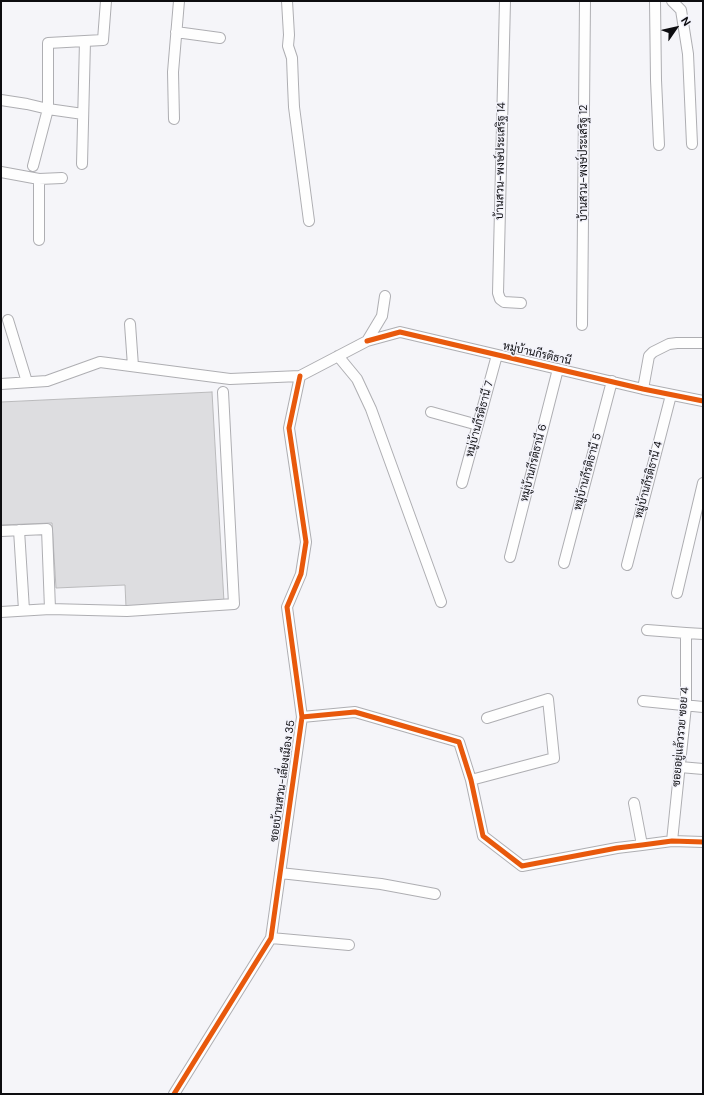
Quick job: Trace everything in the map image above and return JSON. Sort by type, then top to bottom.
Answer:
[{"type":"street","points":[[33,166],[48,109],[48,43],[103,40],[106,1]]},
{"type":"street","points":[[174,119],[174,72],[179,1]]},
{"type":"street","points":[[287,1],[289,35],[288,46],[292,58],[294,107],[309,221]]},
{"type":"street","name":"บ้านสวน-พงษ์ประเสริฐ 14","points":[[505,1],[498,293],[500,299],[504,302],[521,303]]},
{"type":"street","name":"บ้านสวน-พงษ์ประเสริฐ 12","points":[[582,325],[585,1]]},
{"type":"street","points":[[655,1],[659,145]]},
{"type":"street","points":[[672,1],[681,10],[688,54],[692,144]]},
{"type":"street","points":[[176,32],[220,38]]},
{"type":"street","points":[[82,164],[85,41]]},
{"type":"street","points":[[1,100],[83,114]]},
{"type":"street","points":[[1,172],[38,179],[62,178]]},
{"type":"street","points":[[38,179],[39,240]]},
{"type":"street","points":[[367,341],[382,316],[385,296]]},
{"type":"street","points":[[8,320],[27,382]]},
{"type":"street","points":[[130,324],[133,366]]},
{"type":"street","name":"หมู่บ้านกีรติธานี","points":[[300,376],[367,341],[400,332],[643,389],[703,401]]},
{"type":"street","points":[[643,389],[649,356],[653,352],[669,344],[703,342]]},
{"type":"street","name":"หมู่บ้านกีรติธานี 7","points":[[462,483],[497,355]]},
{"type":"street","points":[[338,356],[357,379],[371,409],[441,602]]},
{"type":"street","points":[[1,384],[47,381],[100,362],[230,379],[300,376]]},
{"type":"street","name":"หมู่บ้านกีรติธานี 6","points":[[510,557],[558,369]]},
{"type":"street","name":"ซอยบ้านสวน-เลี่ยงเมือง 35","points":[[174,1094],[271,938],[302,717],[286,607],[301,574],[306,542],[289,428],[300,376]]},
{"type":"street","name":"หมู่บ้านกีรติธานี 5","points":[[564,563],[612,381]]},
{"type":"street","points":[[1,612],[50,609],[127,611],[234,604],[223,392]]},
{"type":"street","name":"หมู่บ้านกีรติธานี 4","points":[[626,565],[671,395]]},
{"type":"street","points":[[431,412],[478,424]]},
{"type":"street","points":[[677,593],[703,483]]},
{"type":"street","points":[[1,531],[47,529],[50,609]]},
{"type":"street","points":[[19,530],[24,610]]},
{"type":"street","points":[[647,630],[686,634],[703,634]]},
{"type":"street","name":"ซอยอยู่แล้วรวย ซอย 4","points":[[672,841],[686,706],[686,634]]},
{"type":"street","points":[[471,780],[554,758],[548,699],[487,718]]},
{"type":"street","points":[[643,701],[703,707]]},
{"type":"street","points":[[302,717],[354,712],[459,742],[471,780],[483,836],[522,866],[617,848],[672,841],[703,842]]},
{"type":"street","points":[[680,766],[703,769]]},
{"type":"street","points":[[634,803],[642,845]]},
{"type":"street","points":[[280,873],[381,884],[435,894]]},
{"type":"street","points":[[271,938],[349,945]]},
{"type":"building","points":[[212,392],[224,602],[126,607],[125,585],[56,588],[52,523],[1,525],[1,402]]},
{"type":"cycle path","points":[[367,341],[400,332],[643,389],[703,401]]},
{"type":"cycle path","points":[[174,1094],[271,938],[302,717],[287,607],[301,574],[306,542],[289,428],[300,376]]},
{"type":"cycle path","points":[[302,717],[355,712],[459,742],[471,780],[483,836],[522,866],[617,848],[672,841],[703,842]]}]
